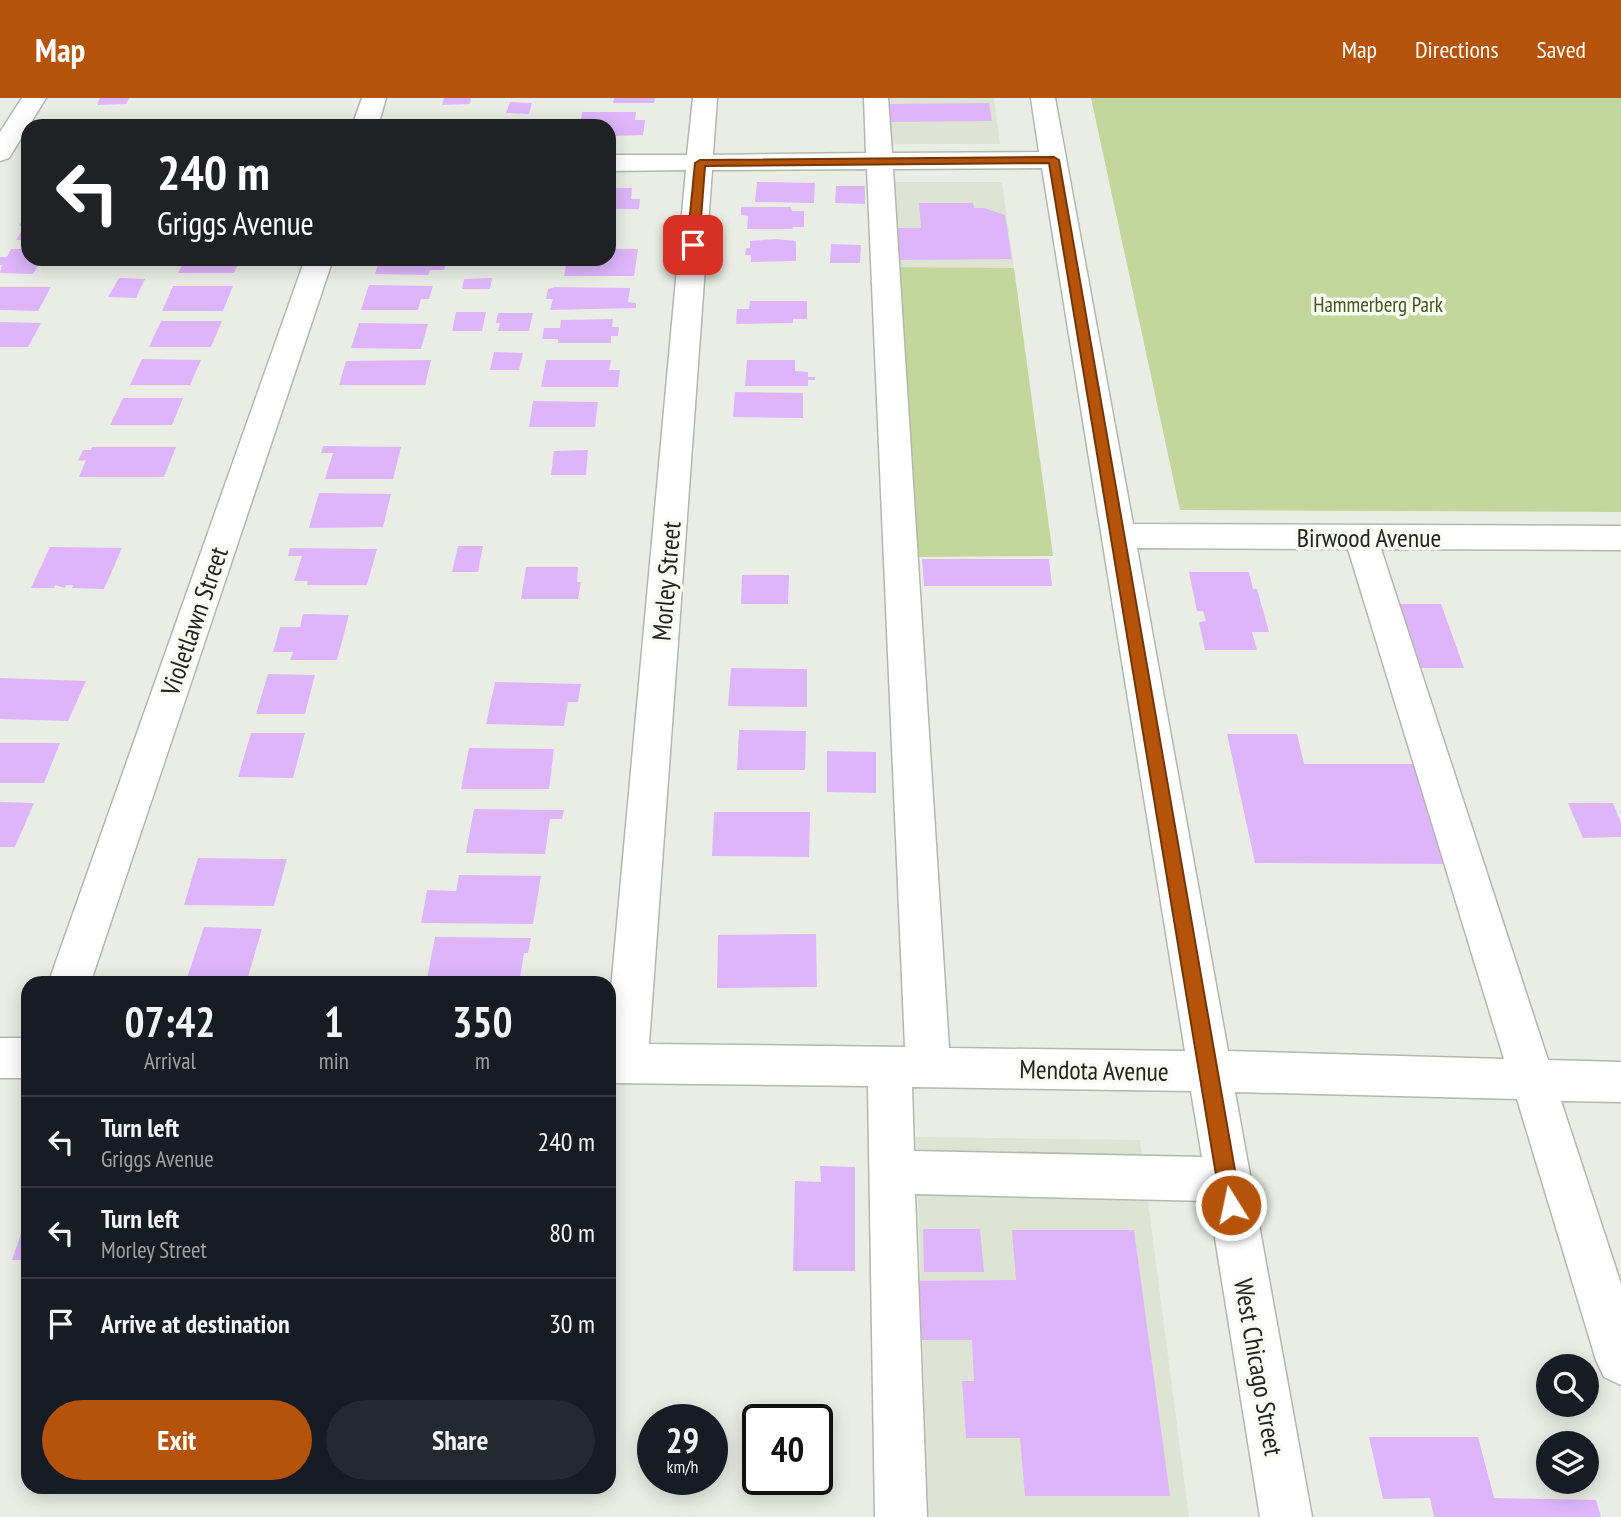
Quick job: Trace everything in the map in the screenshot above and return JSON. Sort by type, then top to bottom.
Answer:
[{"type":"street","points":[[25,119],[34,98]]},
{"type":"street","points":[[367,119],[374,98]]},
{"type":"street","name":"Morley Street","points":[[617,1063],[705,98]]},
{"type":"street","points":[[876,98],[908,1067],[892,1172],[901,1517]]},
{"type":"street","name":"West Chicago Street","points":[[1044,98],[1226,1179],[1286,1517]]},
{"type":"street","points":[[6,160],[21,127]]},
{"type":"street","points":[[616,163],[1054,160]]},
{"type":"street","name":"Violetlawn Street","points":[[72,976],[317,266]]},
{"type":"street","name":"Birwood Avenue","points":[[1118,536],[1621,538]]},
{"type":"street","points":[[1361,537],[1621,1360]]},
{"type":"street","points":[[0,1058],[21,1058]]},
{"type":"street","name":"Mendota Avenue","points":[[617,1063],[1209,1071],[1621,1082]]},
{"type":"street","points":[[892,1172],[1226,1179]]},
{"type":"shaded area","points":[[880,98],[994,98],[1000,144],[882,144]]},
{"type":"shaded area","points":[[890,182],[1002,182],[1014,268],[894,267]]},
{"type":"shaded area","points":[[916,1137],[1140,1140],[1189,1517],[928,1517]]},
{"type":"green space","name":"Hammerberg Park","points":[[1091,98],[1621,98],[1621,512],[1180,510]]},
{"type":"green space","points":[[894,267],[1014,268],[1053,556],[912,557]]},
{"type":"building","points":[[100,98],[129,98],[126,104],[97,105]]},
{"type":"building","points":[[444,98],[471,98],[470,104],[442,105]]},
{"type":"building","points":[[614,98],[655,98],[654,103],[613,103]]},
{"type":"building","points":[[510,102],[532,103],[529,114],[506,113]]},
{"type":"building","points":[[989,103],[992,121],[885,122],[883,104]]},
{"type":"building","points":[[582,112],[636,112],[635,120],[645,120],[643,135],[616,136],[616,119],[581,119]]},
{"type":"building","points":[[757,182],[815,183],[814,203],[755,202]]},
{"type":"building","points":[[836,186],[865,186],[865,204],[835,203]]},
{"type":"building","points":[[616,188],[632,188],[631,199],[640,199],[639,209],[616,209]]},
{"type":"building","points":[[919,203],[973,203],[974,208],[984,208],[1005,215],[1012,259],[897,260],[894,228],[921,228]]},
{"type":"building","points":[[741,207],[791,207],[792,211],[804,211],[804,227],[747,229],[748,216],[741,215]]},
{"type":"building","points":[[750,241],[796,241],[796,261],[751,262],[751,255],[745,255],[746,248],[750,248]]},
{"type":"building","points":[[831,244],[861,245],[860,263],[830,263]]},
{"type":"building","points":[[11,249],[21,249],[21,266],[38,266],[33,274],[0,273],[0,257],[7,257]]},
{"type":"building","points":[[616,249],[638,249],[634,276],[564,276],[566,266],[616,266]]},
{"type":"building","points":[[182,266],[237,266],[234,273],[178,273]]},
{"type":"building","points":[[378,266],[445,266],[444,270],[430,270],[428,275],[375,274]]},
{"type":"building","points":[[119,278],[145,279],[136,298],[108,297]]},
{"type":"building","points":[[492,278],[490,289],[462,289],[464,279]]},
{"type":"building","points":[[369,285],[433,286],[429,299],[421,299],[418,310],[361,310]]},
{"type":"building","points":[[173,286],[233,286],[223,311],[162,311]]},
{"type":"building","points":[[0,287],[51,287],[38,311],[0,310]]},
{"type":"building","points":[[630,288],[628,302],[636,303],[636,308],[550,310],[553,299],[546,299],[548,289]]},
{"type":"building","points":[[750,301],[807,301],[807,319],[793,319],[793,323],[736,324],[737,309],[749,309]]},
{"type":"building","points":[[456,312],[486,312],[482,331],[452,331]]},
{"type":"building","points":[[498,313],[533,313],[529,331],[498,331]]},
{"type":"building","points":[[613,319],[612,327],[619,327],[618,336],[611,336],[611,343],[558,343],[558,339],[542,339],[544,328],[560,328],[561,320]]},
{"type":"building","points":[[161,321],[222,321],[211,347],[149,347]]},
{"type":"building","points":[[0,322],[41,323],[28,347],[0,347]]},
{"type":"building","points":[[359,323],[428,324],[421,349],[351,348]]},
{"type":"building","points":[[494,352],[523,353],[519,370],[490,370]]},
{"type":"building","points":[[142,359],[201,360],[190,385],[130,385]]},
{"type":"building","points":[[431,360],[425,385],[339,385],[346,361]]},
{"type":"building","points":[[546,360],[611,360],[609,370],[620,370],[618,387],[541,387]]},
{"type":"building","points":[[747,360],[795,360],[795,371],[808,372],[808,377],[815,377],[815,380],[808,380],[808,386],[745,386]]},
{"type":"building","points":[[735,392],[803,393],[803,418],[733,417]]},
{"type":"building","points":[[123,398],[183,398],[172,425],[110,425]]},
{"type":"building","points":[[533,401],[598,402],[595,427],[529,427]]},
{"type":"building","points":[[323,446],[401,447],[393,479],[325,479],[333,453],[321,453]]},
{"type":"building","points":[[92,447],[176,447],[164,477],[79,477],[86,460],[78,461],[83,450],[91,450]]},
{"type":"building","points":[[588,450],[586,475],[551,475],[554,451]]},
{"type":"building","points":[[319,493],[391,494],[383,527],[309,528]]},
{"type":"building","points":[[458,546],[483,546],[478,572],[452,572]]},
{"type":"building","points":[[50,547],[122,548],[104,589],[72,588],[73,585],[66,585],[65,588],[55,585],[54,588],[31,588]]},
{"type":"building","points":[[290,548],[377,549],[367,585],[307,585],[308,581],[294,581],[302,556],[288,556]]},
{"type":"building","points":[[922,559],[1049,559],[1052,586],[924,586]]},
{"type":"building","points":[[526,567],[578,567],[577,582],[581,582],[578,599],[521,599]]},
{"type":"building","points":[[1189,572],[1249,572],[1253,589],[1257,589],[1269,632],[1252,632],[1257,650],[1205,650],[1199,622],[1206,621],[1203,611],[1197,611]]},
{"type":"building","points":[[742,575],[789,575],[788,604],[741,604]]},
{"type":"building","points":[[1393,604],[1441,604],[1464,668],[1415,668]]},
{"type":"building","points":[[303,614],[349,615],[337,660],[290,660],[293,652],[273,652],[280,627],[300,627]]},
{"type":"building","points":[[731,668],[807,669],[807,707],[728,706]]},
{"type":"building","points":[[268,674],[315,675],[305,714],[256,714]]},
{"type":"building","points":[[0,678],[86,681],[68,721],[0,719]]},
{"type":"building","points":[[495,682],[581,684],[578,702],[568,702],[564,726],[486,724]]},
{"type":"building","points":[[739,730],[806,731],[805,770],[737,770]]},
{"type":"building","points":[[251,733],[305,733],[293,778],[238,777]]},
{"type":"building","points":[[1227,734],[1297,734],[1304,764],[1418,764],[1449,864],[1255,863]]},
{"type":"building","points":[[0,743],[60,743],[44,783],[0,783]]},
{"type":"building","points":[[469,748],[554,749],[549,789],[461,789]]},
{"type":"building","points":[[827,751],[876,752],[876,793],[827,792]]},
{"type":"building","points":[[0,802],[34,803],[15,847],[0,847]]},
{"type":"building","points":[[1568,803],[1613,803],[1621,823],[1621,837],[1583,838]]},
{"type":"building","points":[[474,809],[564,810],[562,819],[550,819],[545,854],[466,853]]},
{"type":"building","points":[[714,812],[810,812],[809,857],[712,856]]},
{"type":"building","points":[[198,858],[287,859],[274,906],[184,905]]},
{"type":"building","points":[[459,875],[541,876],[533,924],[421,923],[427,890],[456,891]]},
{"type":"building","points":[[204,927],[262,929],[248,976],[188,976]]},
{"type":"building","points":[[816,934],[817,987],[717,988],[718,935]]},
{"type":"building","points":[[435,937],[531,938],[528,953],[524,953],[520,976],[428,976]]},
{"type":"building","points":[[820,1166],[855,1167],[855,1271],[793,1271],[795,1181],[821,1182]]},
{"type":"building","points":[[923,1229],[980,1229],[984,1272],[924,1272]]},
{"type":"building","points":[[1012,1230],[1134,1230],[1170,1496],[1025,1496],[1020,1438],[966,1438],[962,1381],[974,1381],[972,1340],[909,1340],[907,1281],[1016,1280]]},
{"type":"building","points":[[21,1234],[21,1260],[12,1260]]},
{"type":"building","points":[[1369,1437],[1478,1437],[1494,1498],[1596,1500],[1601,1517],[1434,1517],[1430,1498],[1383,1499]]},
{"type":"route","points":[[693,245],[700,163],[1054,160],[1231,1205]]}]
